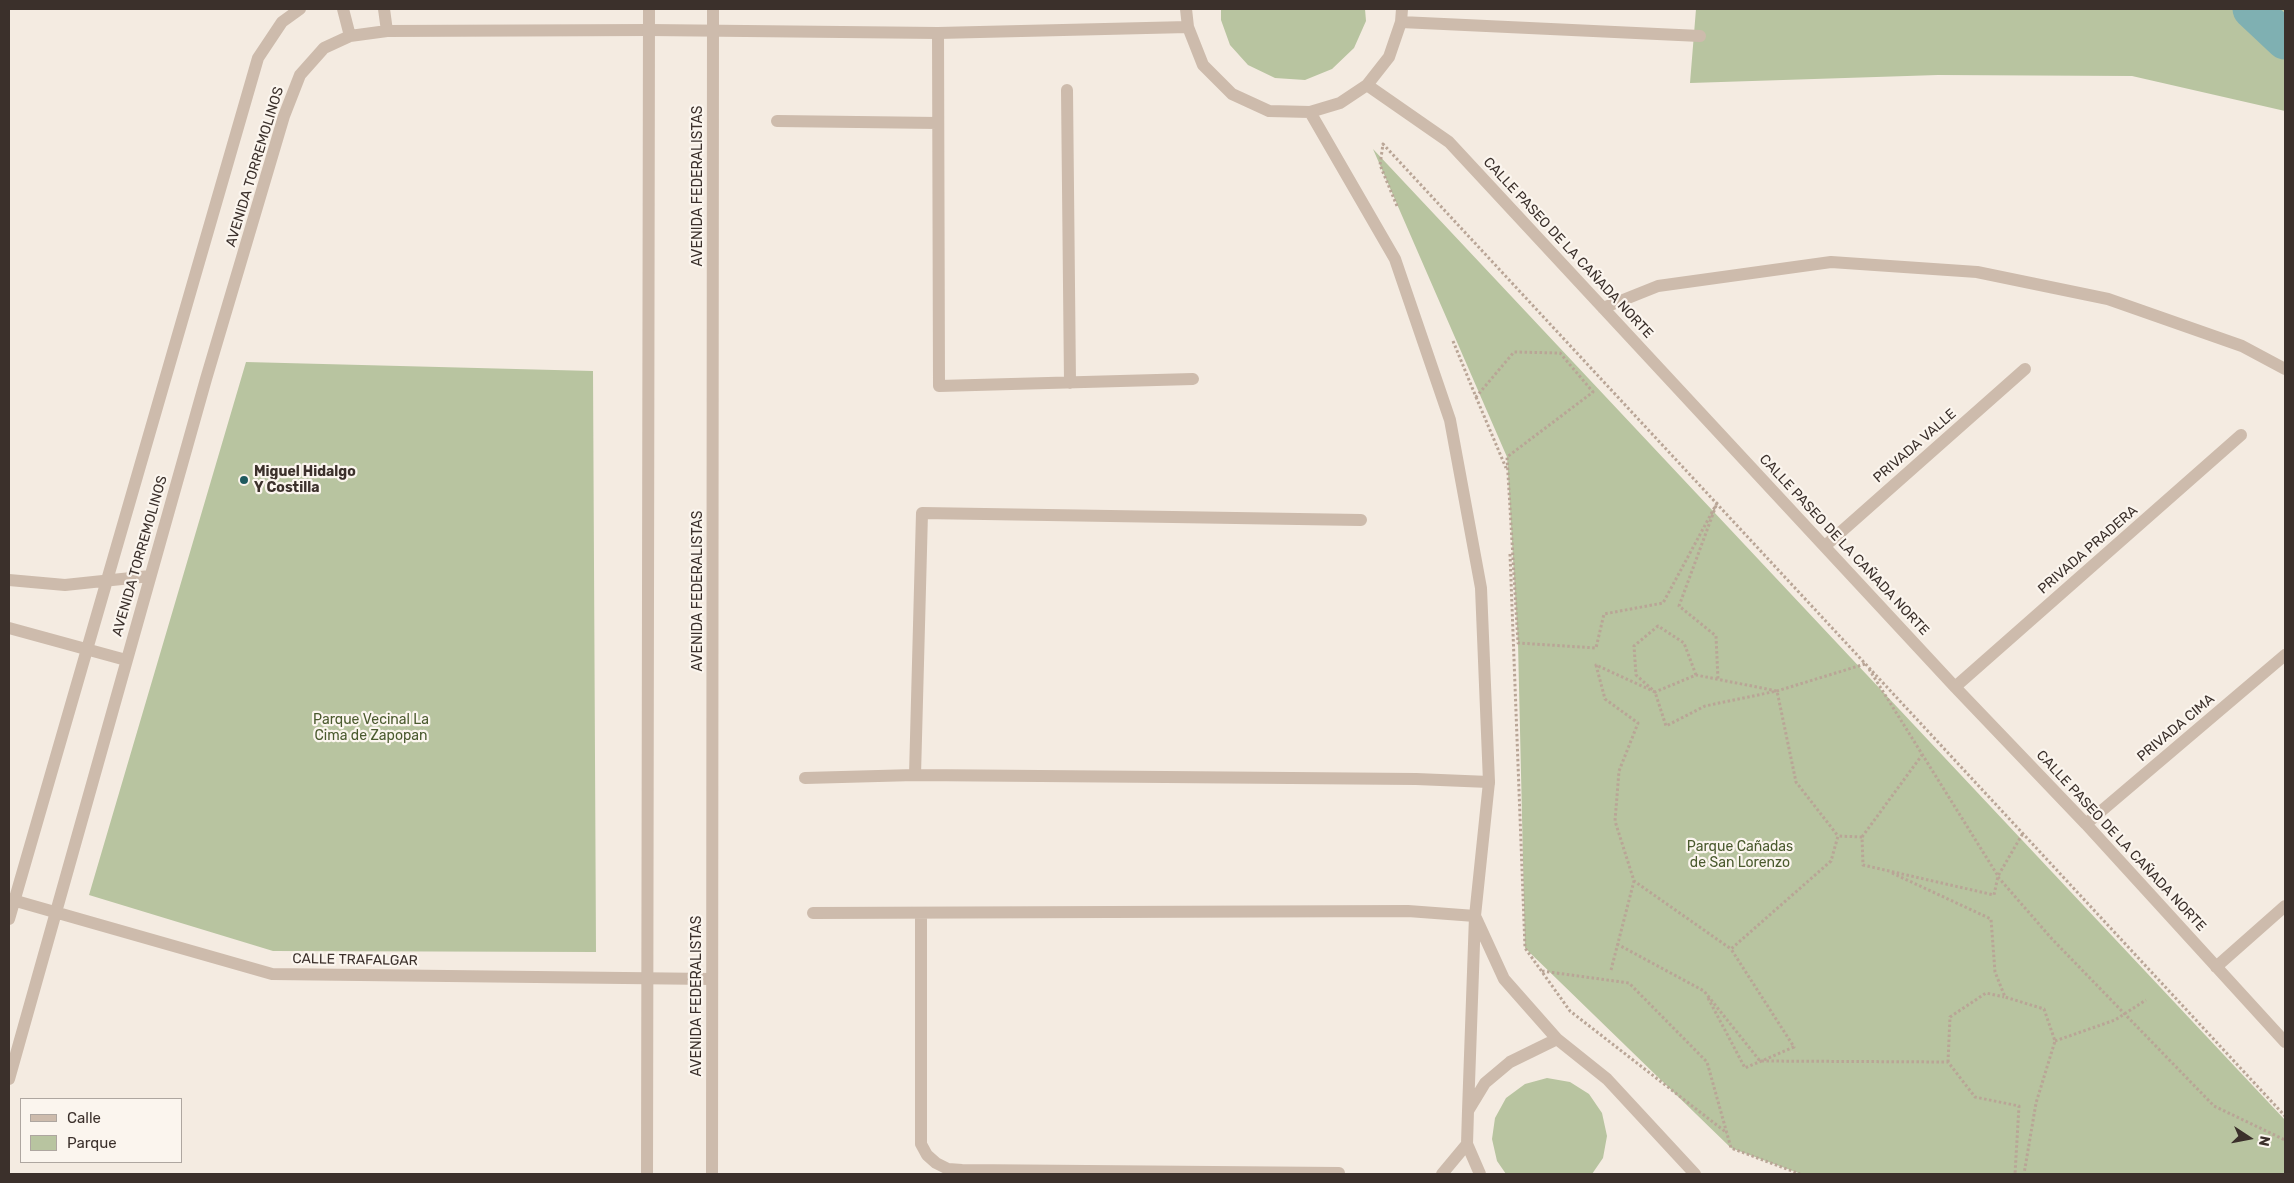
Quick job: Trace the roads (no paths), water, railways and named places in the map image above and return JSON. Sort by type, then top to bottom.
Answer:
[{"type":"street","name":"AVENIDA TORREMOLINOS","points":[[9,920],[11,900],[86,650],[258,58],[282,22],[300,9]]},
{"type":"street","points":[[343,9],[350,36]]},
{"type":"street","points":[[384,9],[387,31]]},
{"type":"street","points":[[647,1174],[649,9]]},
{"type":"street","name":"AVENIDA FEDERALISTAS","points":[[712,1174],[713,9]]},
{"type":"street","points":[[1186,9],[1188,27],[1203,65],[1232,94],[1269,111],[1310,112],[1340,103],[1367,85],[1389,56],[1401,22],[1402,9]]},
{"type":"street","points":[[1401,22],[1700,36]]},
{"type":"street","name":"AVENIDA TORREMOLINOS","points":[[9,1079],[126,660],[284,116],[300,75],[324,48],[350,36],[387,31],[649,30],[938,33],[1188,27]]},
{"type":"street","points":[[938,33],[940,386],[1193,379]]},
{"type":"street","name":"CALLE PASEO DE LA CAÑADA NORTE","points":[[1367,85],[1449,142],[1955,687],[2086,824],[2285,1042]]},
{"type":"street","points":[[1067,90],[1070,383]]},
{"type":"street","points":[[1310,112],[1395,259],[1450,420],[1481,588],[1489,782],[1475,916],[1467,1144],[1480,1174]]},
{"type":"street","points":[[777,121],[938,123]]},
{"type":"street","points":[[1603,308],[1658,286],[1831,262],[1977,272],[2108,299],[2242,346],[2285,369]]},
{"type":"street","name":"PRIVADA VALLE","points":[[1825,546],[2025,369]]},
{"type":"street","name":"PRIVADA PRADERA","points":[[1955,687],[2241,435]]},
{"type":"street","points":[[915,775],[922,514],[1362,520]]},
{"type":"street","points":[[9,580],[66,585],[150,576]]},
{"type":"street","points":[[9,628],[126,660]]},
{"type":"street","name":"PRIVADA CIMA","points":[[2086,824],[2285,655]]},
{"type":"street","points":[[805,778],[915,775],[1406,779],[1489,782]]},
{"type":"street","name":"CALLE TRAFALGAR","points":[[11,900],[272,974],[712,979]]},
{"type":"street","points":[[2216,967],[2285,906]]},
{"type":"street","points":[[813,913],[1408,911],[1475,916]]},
{"type":"street","points":[[920,914],[921,1144],[927,1155],[936,1163],[948,1169],[962,1170],[1339,1172]]},
{"type":"street","points":[[1475,916],[1504,979],[1557,1039],[1607,1079],[1695,1174]]},
{"type":"street","points":[[1468,1111],[1485,1083],[1510,1062],[1557,1039]]},
{"type":"street","points":[[1442,1174],[1467,1144]]},
{"type":"waterway","points":[[2252,9],[2285,40]]},
{"type":"place","name":"Miguel Hidalgo Y Costilla","points":[[244,480]]},
{"type":"park label","name":"Parque Vecinal La Cima de Zapopan","points":[[371,728]]},
{"type":"park label","name":"Parque Cañadas de San Lorenzo","points":[[1740,856]]}]
